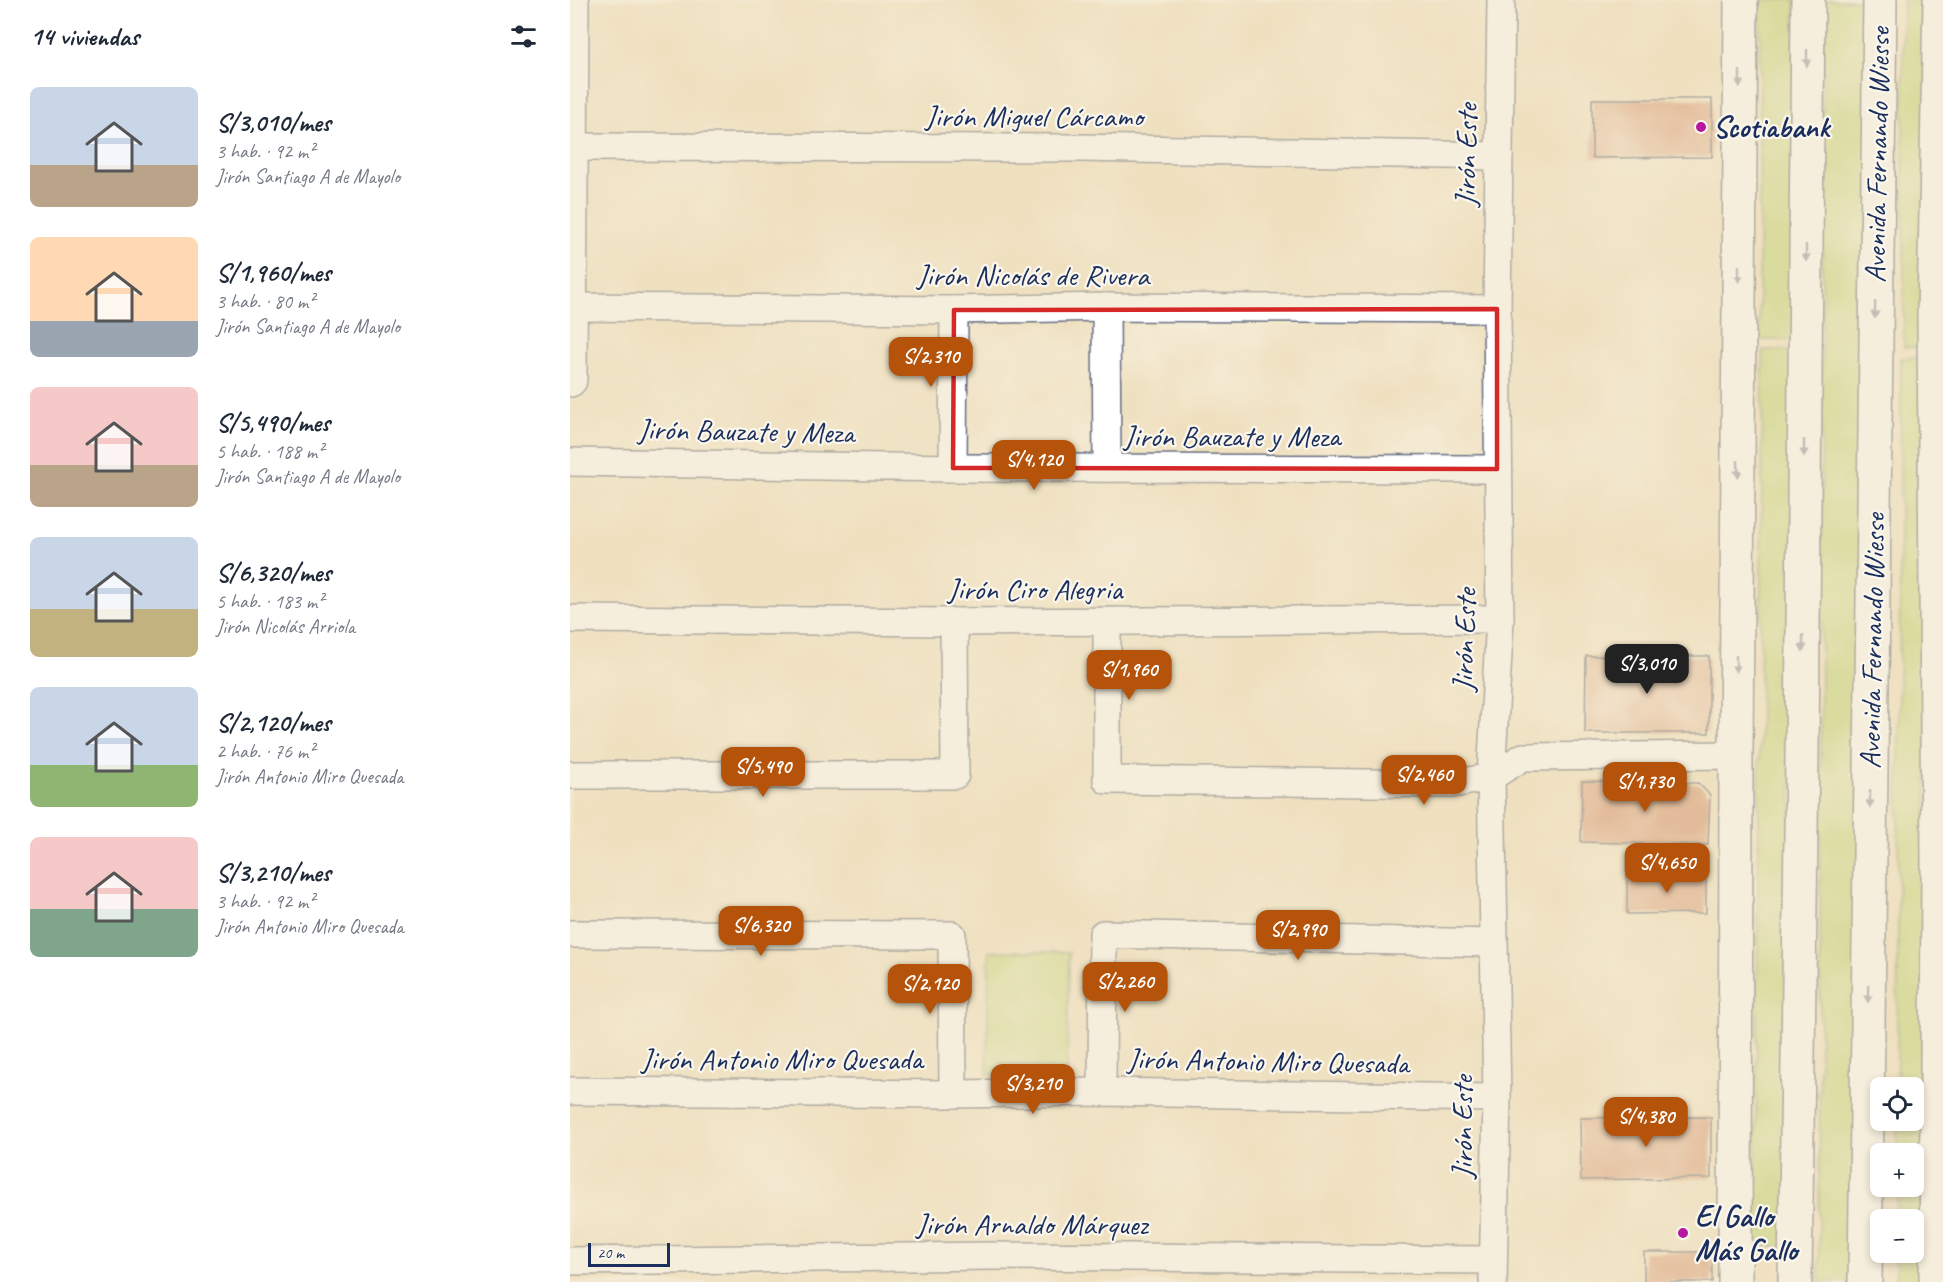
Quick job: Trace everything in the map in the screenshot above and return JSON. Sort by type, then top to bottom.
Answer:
[{"type":"main road","points":[[570,380],[572,0]]},
{"type":"main road","points":[[1735,1282],[1741,0]]},
{"type":"main road","points":[[1795,1282],[1808,0]]},
{"type":"main road","name":"Avenida Fernando Wiesse","points":[[1865,1282],[1880,0]]},
{"type":"main road","name":"Avenida Fernando Wiesse","points":[[1936,1282],[1940,866],[1940,0]]},
{"type":"street","name":"Jirón Este","points":[[1493,1271],[1497,1098],[1491,777],[1500,619],[1497,309],[1501,0]]},
{"type":"street","name":"Jirón Miguel Cárcamo","points":[[571,147],[1079,148],[1498,156]]},
{"type":"street","name":"Jirón Nicolás de Rivera","points":[[571,307],[954,310],[1107,307],[1497,309]]},
{"type":"street","points":[[1107,307],[1107,468]]},
{"type":"street","points":[[953,468],[954,310]]},
{"type":"street","name":"Jirón Bauzate y Meza","points":[[570,462],[953,468],[1497,469]]},
{"type":"street","name":"Jirón Ciro Alegria","points":[[570,619],[1107,622],[1500,619]]},
{"type":"street","points":[[570,776],[955,776],[954,622]]},
{"type":"street","points":[[1107,622],[1107,780],[1452,784],[1491,777],[1523,757],[1736,755]]},
{"type":"street","points":[[570,934],[952,935],[953,1094]]},
{"type":"street","points":[[1102,1092],[1103,934],[1493,943]]},
{"type":"street","name":"Jirón Antonio Miro Quesada","points":[[570,1091],[953,1094],[1102,1092],[1497,1098]]},
{"type":"street","name":"Jirón Arnaldo Márquez","points":[[570,1261],[994,1256],[1493,1271]]},
{"type":"highlighted area","points":[[1497,309],[1497,469],[953,468],[954,310]]},
{"type":"green space","points":[[1760,0],[1795,0],[1794,340],[1759,340]]},
{"type":"green space","points":[[1823,0],[1874,0],[1864,1282],[1819,1282]]},
{"type":"green space","points":[[1903,0],[1927,0],[1930,347],[1904,347]]},
{"type":"green space","points":[[1763,350],[1795,351],[1788,1247],[1755,1247]]},
{"type":"green space","points":[[1901,358],[1929,358],[1924,1282],[1896,1282],[1896,1263],[1924,1263],[1924,1209],[1897,1209],[1897,1197],[1924,1197],[1924,1143],[1897,1143],[1897,1131],[1924,1131],[1924,1077],[1897,1077]]},
{"type":"green space","points":[[989,951],[1069,952],[1067,1075],[987,1074]]},
{"type":"building","points":[[1592,99],[1712,99],[1712,157],[1592,158]]},
{"type":"building","points":[[1586,656],[1709,656],[1709,733],[1585,733]]},
{"type":"building","points":[[1582,781],[1698,783],[1710,795],[1708,845],[1581,842]]},
{"type":"building","points":[[1706,874],[1706,913],[1627,914],[1627,875]]},
{"type":"building","points":[[1711,1117],[1711,1178],[1581,1180],[1580,1118]]},
{"type":"building","points":[[1644,1252],[1712,1252],[1712,1282],[1644,1282]]},
{"type":"place","name":"Scotiabank","points":[[1701,127]]},
{"type":"place","name":"El Gallo Más Gallo","points":[[1683,1233]]}]
